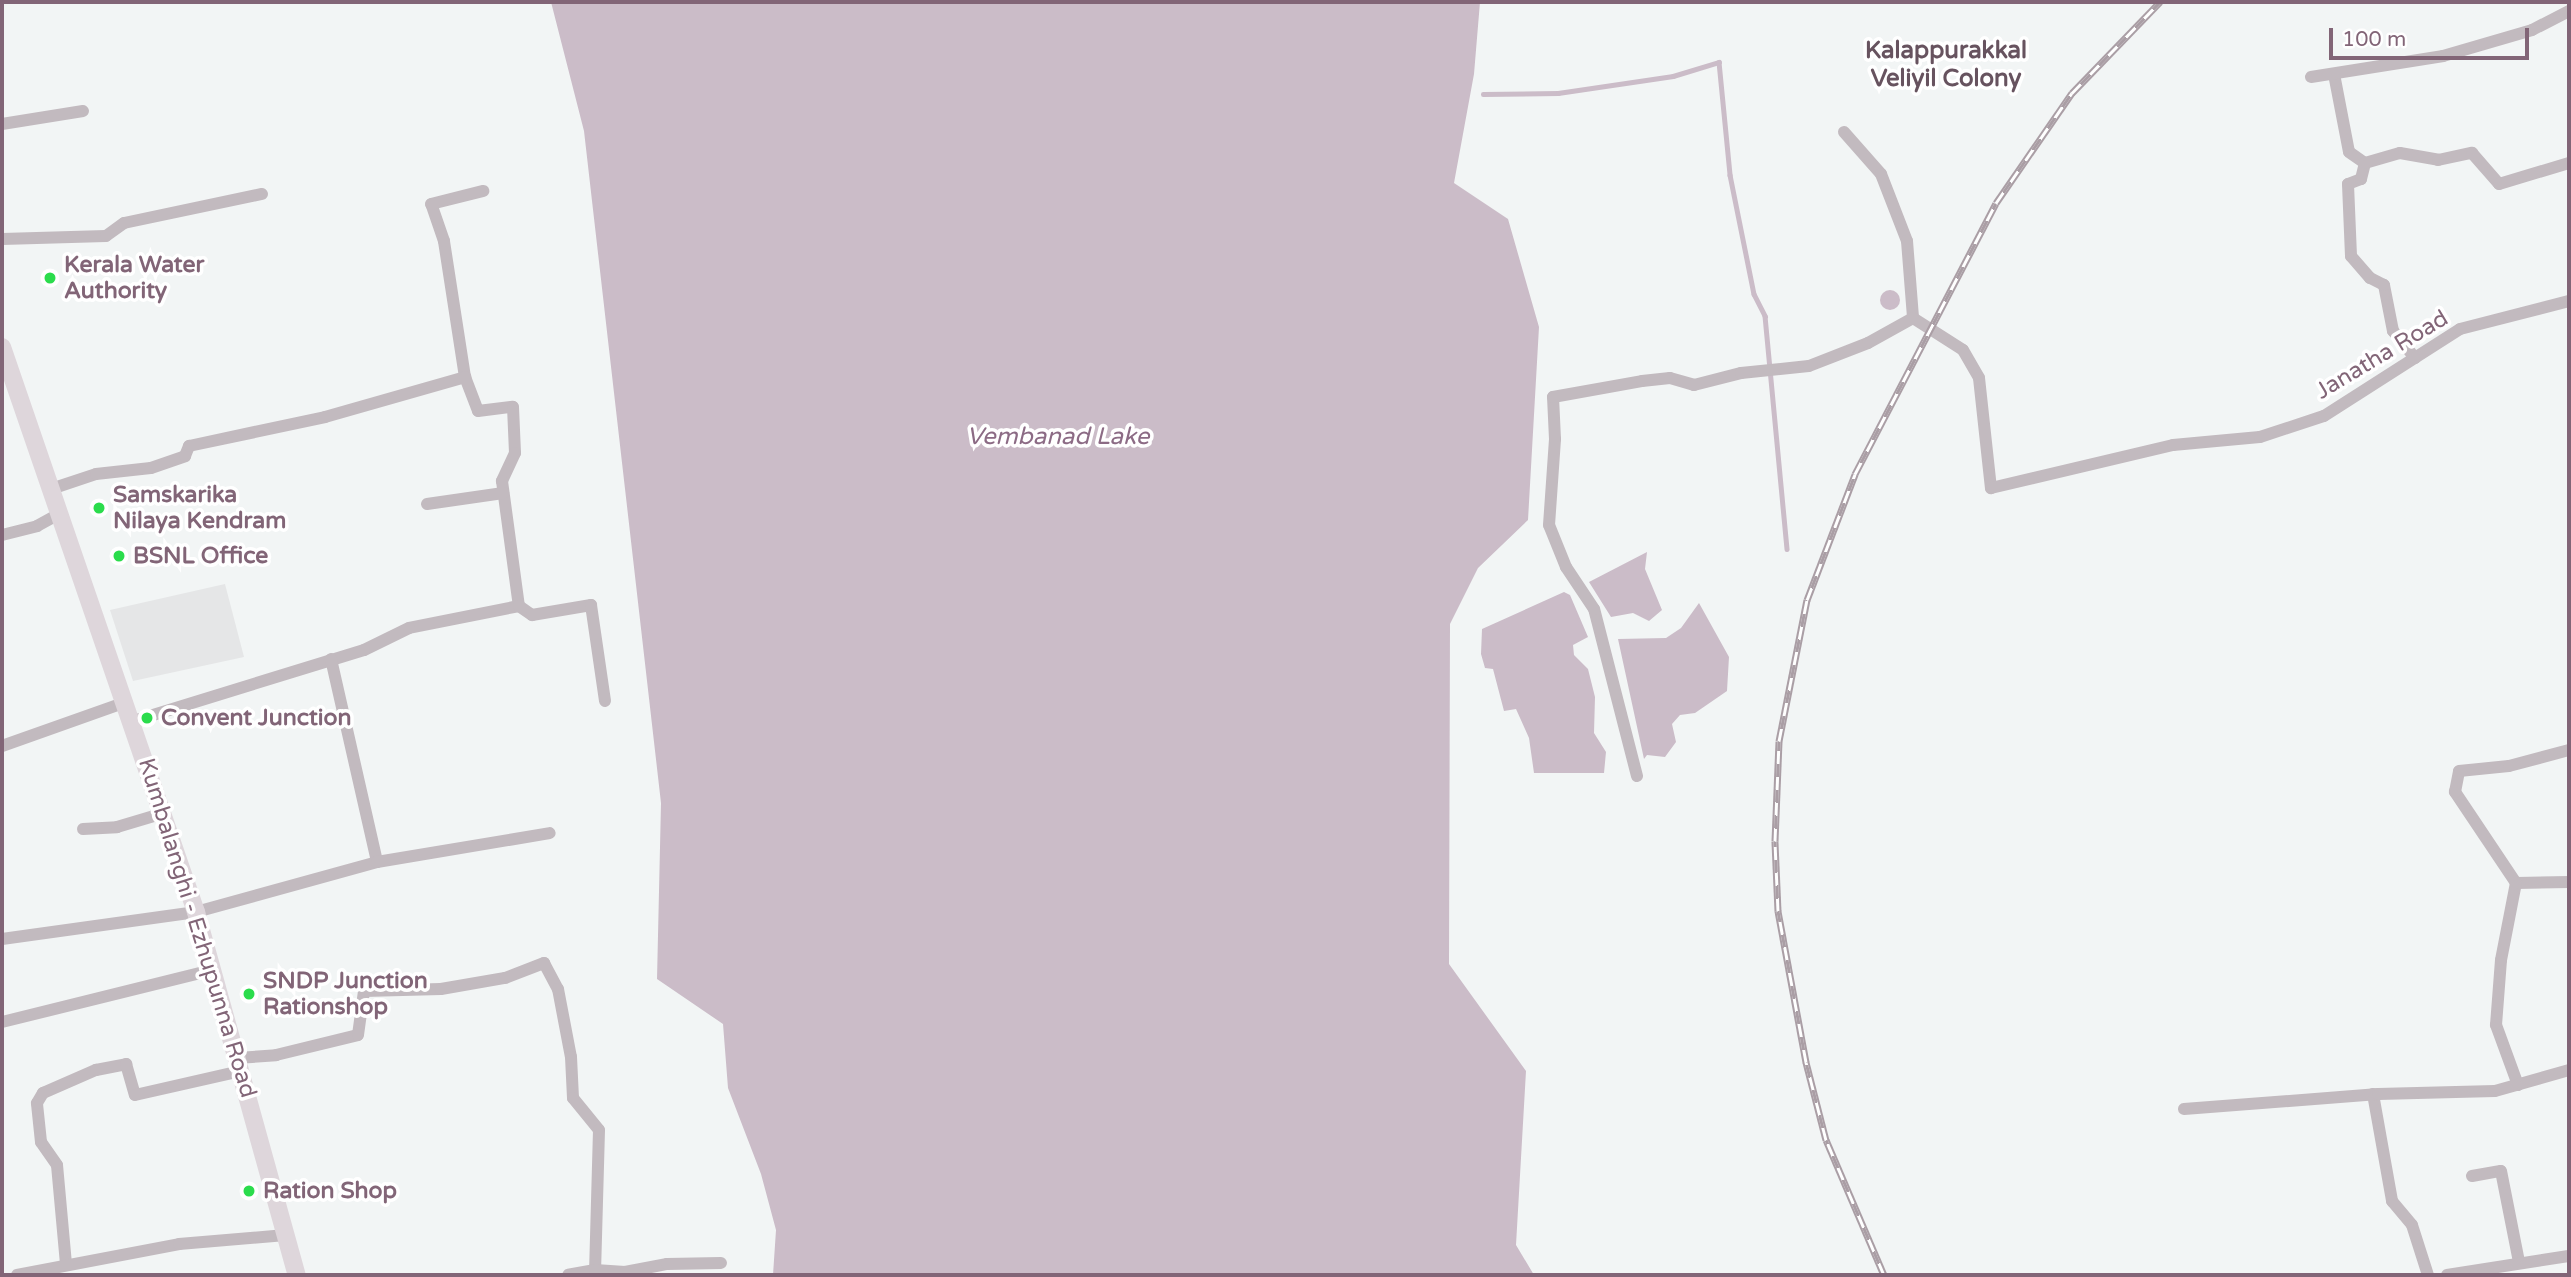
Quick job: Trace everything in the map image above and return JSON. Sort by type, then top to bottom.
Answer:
[{"type":"main road","name":"Kumbalanghi - Ezhupunna Road","points":[[2,347],[133,721],[196,912],[296,1275]]},
{"type":"street","points":[[2311,77],[2443,55],[2532,30],[2569,11]]},
{"type":"street","points":[[2334,74],[2349,152],[2365,163]]},
{"type":"street","points":[[2,124],[83,111]]},
{"type":"street","points":[[1636,776],[1594,609],[1566,567],[1549,525],[1555,439],[1553,397],[1642,381],[1670,379],[1694,385],[1741,373],[1809,366],[1868,343],[1913,318],[1907,241],[1881,174],[1844,132]]},
{"type":"street","points":[[2365,163],[2400,153],[2438,160],[2472,153],[2499,184],[2569,163]]},
{"type":"street","points":[[2365,163],[2361,179],[2348,184],[2351,256],[2370,278],[2384,285],[2398,342],[2415,358]]},
{"type":"street","points":[[483,191],[431,204],[444,241],[465,377],[478,411],[513,407],[515,453],[502,481],[519,606]]},
{"type":"street","points":[[2,239],[106,236],[124,223],[262,194]]},
{"type":"street","name":"Janatha Road","points":[[1913,318],[1963,350],[1979,378],[1991,488],[2029,476],[2134,457],[2173,445],[2260,436],[2324,416],[2460,330],[2569,301]]},
{"type":"street","points":[[51,489],[96,474],[150,468],[185,456],[189,446],[325,417],[465,377]]},
{"type":"street","points":[[427,504],[503,493]]},
{"type":"street","points":[[2,535],[37,526],[60,513]]},
{"type":"street","points":[[133,721],[364,650],[409,628],[519,606],[532,615],[591,605],[605,701]]},
{"type":"street","points":[[331,659],[377,862]]},
{"type":"street","points":[[2,746],[126,702]]},
{"type":"street","points":[[2518,1085],[2496,1025],[2501,960],[2516,883],[2455,792],[2459,771],[2509,766],[2569,750]]},
{"type":"street","points":[[83,829],[117,827],[164,813]]},
{"type":"street","points":[[2,939],[196,912],[377,862],[550,833]]},
{"type":"street","points":[[2516,883],[2569,882]]},
{"type":"street","points":[[66,1264],[57,1165],[41,1142],[37,1103],[43,1093],[96,1070],[126,1064],[135,1095],[239,1064],[358,1034],[363,990],[441,989],[505,978],[544,963],[558,989],[571,1057],[573,1098],[599,1130],[595,1270]]},
{"type":"street","points":[[2,1022],[212,970]]},
{"type":"street","points":[[2184,1109],[2372,1094],[2495,1091],[2569,1070]]},
{"type":"street","points":[[2372,1094],[2392,1201],[2412,1225],[2428,1275]]},
{"type":"street","points":[[2472,1176],[2501,1171],[2519,1262]]},
{"type":"street","points":[[18,1275],[179,1244],[286,1235]]},
{"type":"street","points":[[2447,1275],[2569,1256]]},
{"type":"street","points":[[568,1275],[595,1270],[625,1272],[667,1264],[721,1263]]},
{"type":"shaded area","points":[[225,584],[244,657],[133,681],[110,610]]},
{"type":"water","name":"Vembanad Lake","points":[[551,2],[1480,2],[1474,74],[1454,183],[1508,219],[1539,327],[1528,520],[1478,568],[1450,624],[1449,964],[1526,1071],[1516,1245],[1534,1275],[773,1275],[776,1230],[761,1174],[728,1088],[723,1024],[657,979],[661,803],[584,131]]},
{"type":"water","points":[[1886,290],[1894,290],[1900,300],[1894,310],[1886,310],[1880,304],[1880,296]]},
{"type":"water","points":[[1647,552],[1645,569],[1662,610],[1649,621],[1633,613],[1611,617],[1589,582]]},
{"type":"water","points":[[1564,592],[1570,595],[1588,637],[1573,645],[1574,655],[1588,669],[1595,697],[1594,733],[1606,752],[1604,773],[1534,773],[1529,738],[1516,709],[1504,711],[1493,669],[1485,668],[1481,654],[1482,629]]},
{"type":"water","points":[[1699,603],[1729,657],[1727,691],[1695,713],[1680,715],[1672,724],[1676,742],[1665,757],[1647,755],[1644,759],[1618,639],[1666,638],[1681,628]]},
{"type":"waterway","points":[[1483,94],[1558,93],[1673,76],[1719,62],[1730,175],[1754,294],[1765,316],[1787,549]]},
{"type":"railway","points":[[1884,1275],[1826,1140],[1806,1062],[1778,911],[1775,841],[1779,741],[1807,600],[1855,474],[1996,203],[2072,93],[2160,2]]},
{"type":"place","name":"Kerala Water Authority","points":[[50,278]]},
{"type":"place","name":"Samskarika Nilaya Kendram","points":[[99,508]]},
{"type":"place","name":"BSNL Office","points":[[119,556]]},
{"type":"place","name":"Convent Junction","points":[[147,718]]},
{"type":"place","name":"SNDP Junction Rationshop","points":[[249,994]]},
{"type":"place","name":"Ration Shop","points":[[249,1191]]},
{"type":"district","name":"Kalappurakkal Veliyil Colony","points":[[1946,65]]}]
